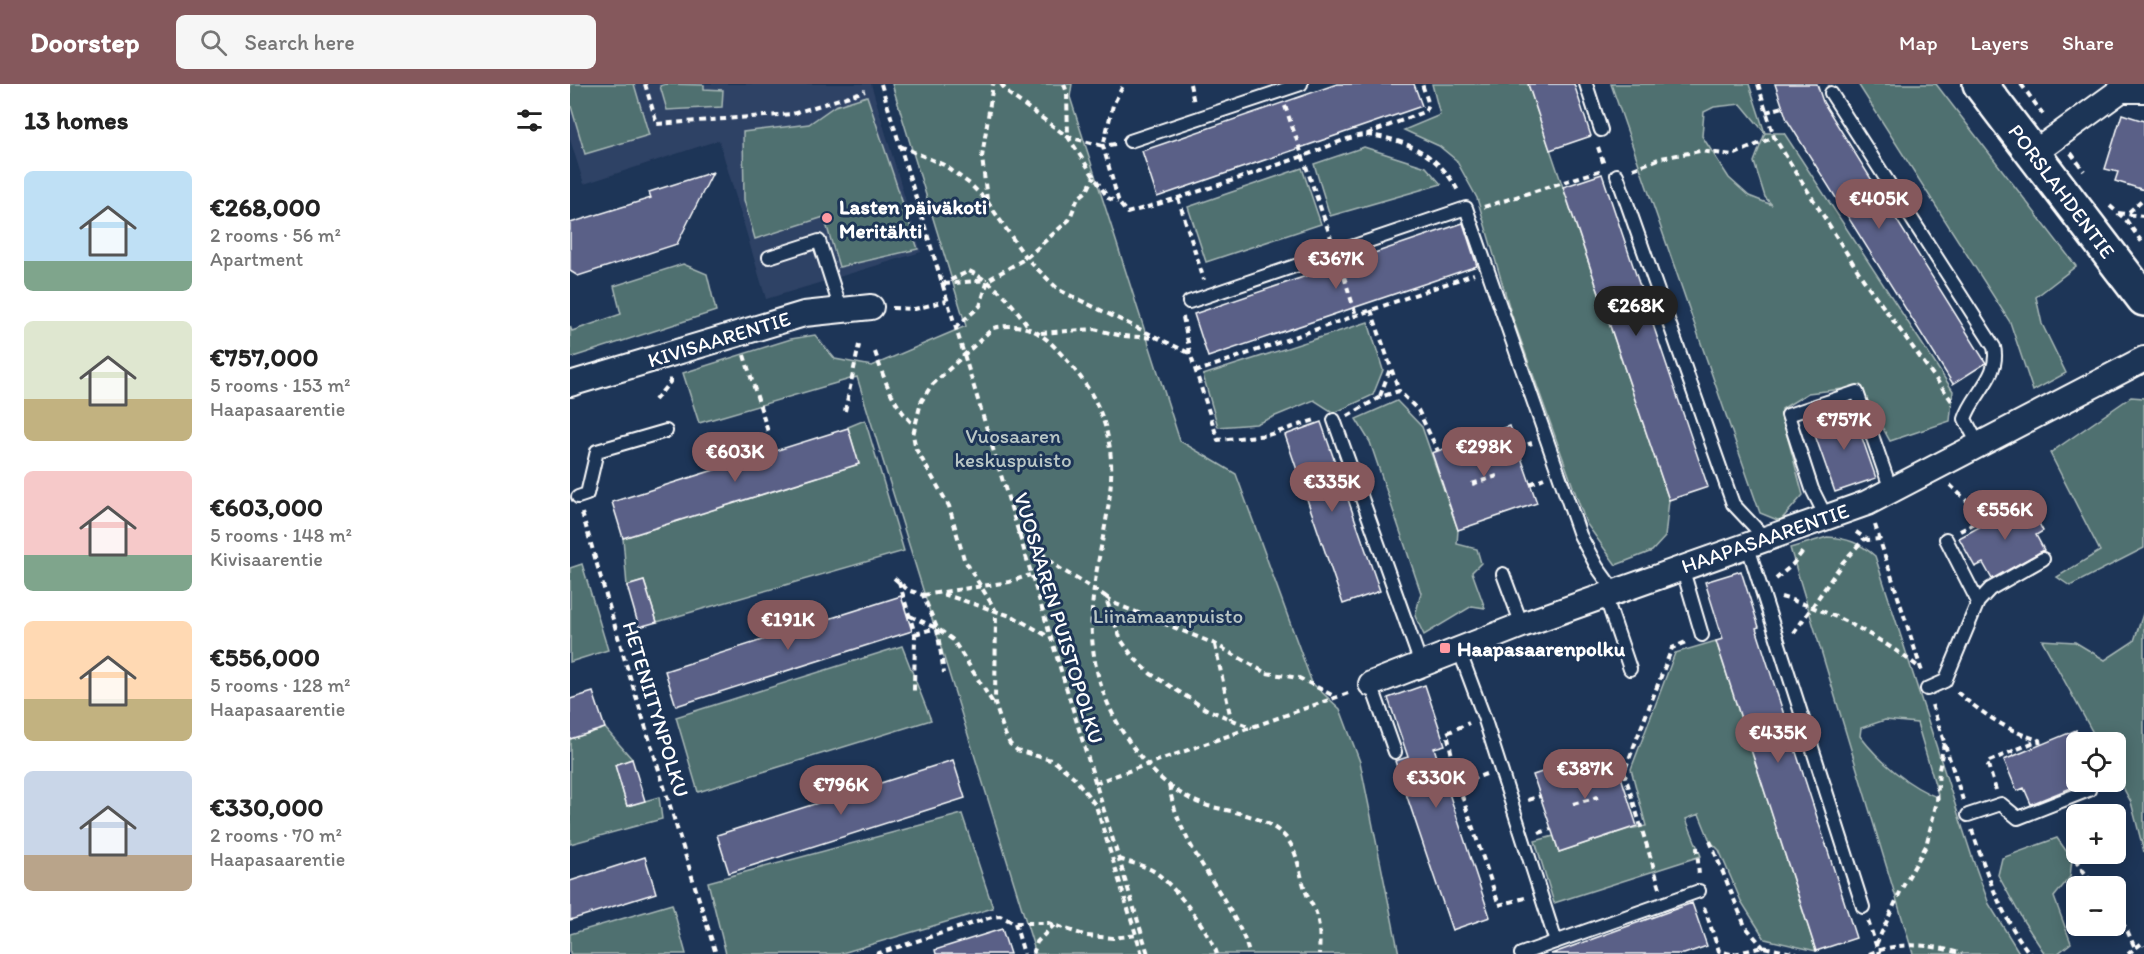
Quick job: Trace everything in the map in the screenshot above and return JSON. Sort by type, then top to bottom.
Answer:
[{"type":"street","name":"PORSLAHDENTIE","points":[[1980,84],[2144,299]]},
{"type":"street","points":[[2034,153],[2121,90],[2144,90]]},
{"type":"street","name":"KIVISAARENTIE","points":[[570,384],[804,314],[871,307]]},
{"type":"street","name":"HAAPASAARENTIE","points":[[1371,684],[1522,625],[1892,493],[2144,359]]},
{"type":"lane","points":[[1130,141],[1279,88],[1301,84]]},
{"type":"lane","points":[[1586,84],[1601,130]]},
{"type":"lane","points":[[1831,93],[1994,347],[1997,357],[1990,376],[1969,407],[1965,419],[1979,446]]},
{"type":"lane","points":[[1617,175],[1732,504],[1755,541],[1762,591],[1863,907]]},
{"type":"lane","points":[[1189,302],[1466,208],[1580,535],[1610,593],[1630,669]]},
{"type":"lane","points":[[769,257],[819,241],[841,310]]},
{"type":"lane","points":[[1826,516],[1812,489],[1788,415],[1857,392],[1892,493]]},
{"type":"lane","points":[[1335,422],[1406,629],[1421,664]]},
{"type":"lane","points":[[578,497],[587,494],[597,451],[666,431]]},
{"type":"lane","points":[[1946,539],[1978,602]]},
{"type":"lane","points":[[1927,689],[1945,681],[1978,602],[1990,589],[2043,559]]},
{"type":"lane","points":[[1682,567],[1702,635]]},
{"type":"lane","points":[[1503,574],[1522,625]]},
{"type":"lane","points":[[1460,650],[1484,717],[1556,942]]},
{"type":"lane","points":[[1371,684],[1395,752]]},
{"type":"lane","points":[[1968,815],[2001,804],[2018,818],[2084,792]]},
{"type":"lane","points":[[1521,954],[1699,891]]},
{"type":"path","points":[[645,84],[657,124],[792,114],[865,91]]},
{"type":"path","name":"VUOSAAREN PUISTOPOLKU","points":[[881,84],[1148,954]]},
{"type":"path","points":[[987,201],[982,157],[993,84]]},
{"type":"path","points":[[1001,84],[1009,94],[1068,137],[1103,147],[1130,141]]},
{"type":"path","points":[[1064,84],[1067,93],[1068,137],[1107,198],[1119,202]]},
{"type":"path","points":[[1124,84],[1113,105],[1103,147],[1119,202],[1127,213],[1304,156],[1426,111],[1428,102],[1422,84]]},
{"type":"path","points":[[1758,84],[1774,137],[1863,279],[1965,419]]},
{"type":"path","points":[[2021,84],[2046,119]]},
{"type":"path","points":[[1279,88],[1304,156],[1356,315]]},
{"type":"path","points":[[1766,112],[1783,107]]},
{"type":"path","points":[[1601,130],[1596,139],[1605,169]]},
{"type":"path","points":[[1364,135],[1399,142],[1426,153],[1441,164],[1466,208],[1481,207],[1605,169],[1617,175],[1661,158],[1700,151],[1733,155],[1774,137]]},
{"type":"path","points":[[898,145],[944,165],[987,201],[1026,258],[1059,290],[1190,353]]},
{"type":"path","points":[[2068,148],[2086,175]]},
{"type":"path","points":[[941,285],[988,280],[1026,258],[1069,220],[1078,198],[1087,190],[1094,177]]},
{"type":"path","points":[[1178,198],[1209,295]]},
{"type":"path","points":[[2129,212],[2144,198]]},
{"type":"path","points":[[2105,201],[2144,245]]},
{"type":"path","points":[[2118,213],[2129,212],[2144,216]]},
{"type":"path","points":[[1195,372],[1488,269]]},
{"type":"path","points":[[941,285],[969,271],[988,280],[1014,306],[1029,329]]},
{"type":"path","points":[[954,328],[980,306],[988,280]]},
{"type":"path","points":[[871,307],[915,309],[946,300]]},
{"type":"path","points":[[1189,302],[1183,319],[1190,353],[1218,440],[1268,435],[1322,418],[1335,422]]},
{"type":"path","points":[[1371,310],[1399,392],[1418,410],[1438,451]]},
{"type":"path","points":[[995,704],[996,611],[964,559],[949,506],[916,448],[914,425],[921,402],[931,386],[993,328],[1004,326],[1041,333],[1094,329],[1122,336],[1159,339]]},
{"type":"path","points":[[1041,333],[1076,370],[1094,397],[1109,442],[1113,466],[1110,503],[1092,587],[1092,652],[1107,702],[1134,747],[1169,784],[1207,805],[1244,813],[1281,832],[1299,859],[1305,888],[1316,914],[1319,954]]},
{"type":"path","points":[[741,345],[769,435]]},
{"type":"path","points":[[845,411],[859,345]]},
{"type":"path","points":[[875,352],[887,388],[905,417],[914,425]]},
{"type":"path","points":[[655,400],[670,382],[669,368]]},
{"type":"path","points":[[1380,397],[1390,369]]},
{"type":"path","points":[[1354,411],[1380,397],[1399,392]]},
{"type":"path","points":[[1472,484],[1497,476]]},
{"type":"path","points":[[1945,480],[1985,518]]},
{"type":"path","name":"HETENIITYNPOLKU","points":[[578,497],[626,664],[716,954]]},
{"type":"path","points":[[1946,539],[1990,515],[1993,520]]},
{"type":"path","points":[[1017,532],[1059,568],[1116,604],[1215,644],[1266,673],[1299,678],[1337,698]]},
{"type":"path","points":[[1781,651],[1843,561],[1865,538]]},
{"type":"path","points":[[1762,591],[1792,565],[1806,547]]},
{"type":"path","points":[[914,691],[915,634],[896,580],[908,590],[922,595],[943,594],[1009,582],[1030,575]]},
{"type":"path","points":[[1762,591],[1813,607],[1879,638],[1921,668]]},
{"type":"path","points":[[943,594],[1014,617],[1049,637]]},
{"type":"path","points":[[922,595],[937,628],[944,673]]},
{"type":"path","points":[[1106,596],[1114,626],[1134,658],[1176,692],[1252,728]]},
{"type":"path","points":[[909,615],[937,628],[953,640],[995,704],[1010,744],[1017,750],[1054,761],[1074,777],[1096,806],[1142,954]]},
{"type":"path","points":[[915,634],[937,628]]},
{"type":"path","points":[[1665,903],[1626,787],[1624,772],[1672,648],[1702,635]]},
{"type":"path","points":[[1215,644],[1231,719]]},
{"type":"path","points":[[1945,681],[1981,711],[2021,736],[2038,740]]},
{"type":"path","points":[[1095,783],[1371,684]]},
{"type":"path","points":[[1484,717],[1447,733],[1458,784],[1499,905],[1540,893]]},
{"type":"path","points":[[2038,740],[2040,746]]},
{"type":"path","points":[[2001,804],[1987,762],[2038,740]]},
{"type":"path","points":[[1878,950],[1901,890],[1926,846],[1937,801],[1944,742]]},
{"type":"path","points":[[1458,784],[1501,769]]},
{"type":"path","points":[[1169,784],[1173,809],[1180,828],[1241,930],[1250,954]]},
{"type":"path","points":[[1573,804],[1598,797]]},
{"type":"path","points":[[1710,841],[1745,926],[1763,946],[1766,954]]},
{"type":"path","points":[[1118,859],[1155,872],[1198,917],[1214,944],[1217,954]]},
{"type":"path","points":[[1987,875],[2007,921],[2030,954]]},
{"type":"path","points":[[1863,907],[1878,950]]},
{"type":"path","points":[[876,954],[992,916],[1000,916],[1015,923],[1048,923],[1087,936],[1113,938],[1142,934]]},
{"type":"path","points":[[1015,923],[1024,954]]},
{"type":"path","points":[[1033,954],[1037,942],[1054,925]]},
{"type":"path","points":[[2126,928],[2135,948]]},
{"type":"path","points":[[2128,954],[2142,943],[2144,946]]},
{"type":"path","points":[[1869,954],[1899,945],[1934,946],[1962,954]]},
{"type":"path","points":[[1734,954],[1763,946],[1797,954]]},
{"type":"path","points":[[1712,954],[1719,951],[1718,954]]},
{"type":"shaded area","name":"Lasten päiväkoti Meritähti","points":[[570,84],[871,84],[921,252],[766,299],[719,140],[584,184],[570,139]]},
{"type":"green space","points":[[570,84],[634,84],[649,135],[585,154],[570,103]]},
{"type":"green space","points":[[666,84],[704,85],[704,89],[723,90],[722,107],[667,110],[660,86]]},
{"type":"green space","name":"Vuosaaren keskuspuisto","points":[[892,84],[1072,84],[1070,97],[1180,441],[1236,474],[1312,683],[1340,709],[1360,762],[1399,954],[1036,954],[857,377],[699,423],[683,373],[791,339],[815,335],[835,359],[872,366],[966,326]]},
{"type":"green space","points":[[1432,84],[1528,84],[1669,500],[1665,537],[1652,551],[1616,565],[1586,523],[1511,313],[1477,198],[1456,160],[1439,146],[1404,130],[1440,115]]},
{"type":"green space","points":[[1611,84],[1749,84],[1765,133],[1784,133],[1953,391],[1950,421],[1890,441],[1860,387],[1808,393],[1782,409],[1803,495],[1780,521],[1760,513]],"holes":[[[1741,104],[1765,133],[1754,162],[1765,197],[1772,205],[1749,196],[1729,178],[1702,136],[1704,112],[1714,107]]]},
{"type":"green space","points":[[1858,84],[1936,84],[2076,266],[2036,297],[2042,324],[2066,373],[2033,391],[2010,322]]},
{"type":"green space","points":[[867,96],[918,249],[839,267],[824,217],[755,239],[744,200],[743,132],[809,124],[835,106]]},
{"type":"green space","points":[[1364,147],[1426,167],[1441,184],[1330,216],[1314,164]]},
{"type":"green space","points":[[1302,168],[1321,224],[1206,262],[1188,207]]},
{"type":"green space","points":[[683,264],[707,274],[716,311],[570,358],[570,326],[572,331],[621,314],[614,286]]},
{"type":"green space","points":[[1368,322],[1383,370],[1373,395],[1334,413],[1314,400],[1256,424],[1218,427],[1203,375]]},
{"type":"green space","points":[[2131,397],[2144,398],[2144,548],[2070,586],[2057,577],[2100,551],[2050,453]]},
{"type":"green space","points":[[1397,401],[1422,427],[1458,530],[1457,544],[1477,549],[1481,563],[1472,572],[1485,608],[1472,606],[1424,635],[1415,616],[1421,593],[1370,442],[1356,419]]},
{"type":"green space","points":[[865,420],[904,551],[657,622],[644,581],[627,586],[623,538],[859,464],[848,427]]},
{"type":"green space","points":[[1827,537],[1853,542],[1875,556],[1989,904],[2020,954],[1913,954],[1790,548]],"holes":[[[1885,720],[1917,723],[1939,798],[1916,787],[1895,772],[1860,736],[1861,728]]]},
{"type":"green space","points":[[582,564],[608,650],[570,662],[570,568]]},
{"type":"green space","points":[[2144,611],[2144,852],[2131,802],[2125,792],[2126,732],[2093,732],[2042,640],[2075,642],[2105,660],[2134,641]]},
{"type":"green space","points":[[1716,641],[1816,951],[1765,939],[1741,901],[1719,850],[1710,841],[1699,814],[1686,819],[1701,856],[1554,903],[1535,841],[1554,836],[1559,852],[1629,829],[1646,826],[1631,769],[1675,653]]},
{"type":"green space","points":[[902,646],[931,720],[698,792],[676,717]]},
{"type":"green space","points":[[605,728],[632,759],[615,765],[627,806],[659,797],[662,819],[570,844],[570,739]]},
{"type":"green space","points":[[962,814],[993,908],[839,954],[726,954],[708,882]]},
{"type":"green space","points":[[2057,838],[2066,851],[2066,864],[2071,864],[2070,876],[2066,876],[2066,882],[2054,897],[2066,929],[2066,936],[2068,936],[2071,943],[2057,954],[2045,954],[2024,922],[1998,875],[2002,858]]},
{"type":"green space","points":[[672,904],[686,954],[570,954],[570,934]]},
{"type":"building","points":[[1337,84],[1414,84],[1422,106],[1157,197],[1142,151]]},
{"type":"building","points":[[1528,84],[1574,84],[1591,136],[1550,150]]},
{"type":"building","points":[[1775,84],[1817,84],[1823,102],[1986,363],[1953,384],[1787,120]]},
{"type":"building","points":[[2122,114],[2144,121],[2144,190],[2115,181],[2118,172],[2105,169]]},
{"type":"building","points":[[713,172],[677,244],[578,276],[570,271],[570,223],[651,198],[649,192]]},
{"type":"building","points":[[1602,174],[1708,487],[1669,500],[1563,187]]},
{"type":"building","points":[[1463,223],[1477,266],[1208,357],[1194,314]]},
{"type":"building","points":[[1852,409],[1876,478],[1835,492],[1811,424]]},
{"type":"building","points":[[1321,422],[1380,591],[1343,604],[1285,435]]},
{"type":"building","points":[[1510,426],[1537,503],[1458,530],[1432,453]]},
{"type":"building","points":[[848,428],[859,464],[623,538],[612,502]]},
{"type":"building","points":[[2027,501],[2043,531],[2036,535],[2044,550],[1992,579],[1983,563],[1975,567],[1959,538]]},
{"type":"building","points":[[1741,571],[1759,627],[1756,628],[1856,938],[1816,951],[1716,641],[1723,639],[1705,582]]},
{"type":"building","points":[[644,581],[657,622],[639,627],[627,586]]},
{"type":"building","points":[[901,596],[912,631],[676,706],[665,671]]},
{"type":"building","points":[[1425,685],[1445,745],[1434,748],[1490,917],[1452,930],[1395,761],[1408,757],[1388,698]]},
{"type":"building","points":[[593,692],[605,728],[570,739],[570,699]]},
{"type":"building","points":[[2066,734],[2066,790],[2031,804],[2024,788],[2017,791],[2004,760]]},
{"type":"building","points":[[1612,749],[1637,826],[1559,852],[1533,775]]},
{"type":"building","points":[[632,759],[645,801],[627,806],[615,765]]},
{"type":"building","points":[[953,760],[965,798],[729,873],[717,835]]},
{"type":"building","points":[[645,857],[656,893],[570,920],[570,881]]},
{"type":"building","points":[[1692,903],[1707,946],[1684,954],[1551,954]]},
{"type":"building","points":[[1002,929],[1010,954],[936,954],[935,950]]},
{"type":"place","name":"Lasten päiväkoti Meritähti","points":[[827,218]]},
{"type":"place","name":"Haapasaarenpolku","points":[[1445,648]]},
{"type":"park label","name":"Liinamaanpuisto","points":[[1168,615]]}]
